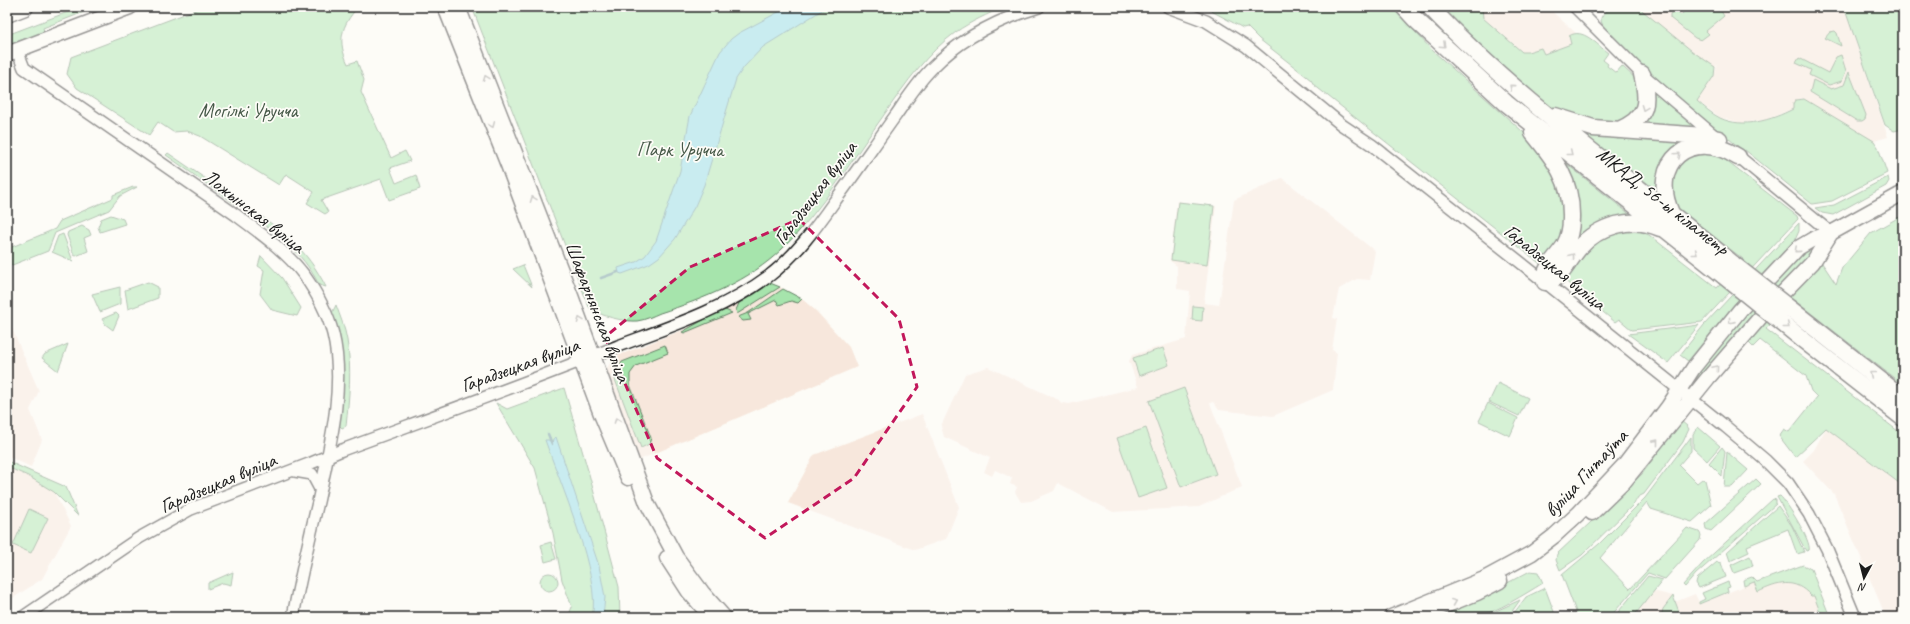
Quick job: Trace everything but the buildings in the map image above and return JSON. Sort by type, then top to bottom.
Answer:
[{"type":"highway","points":[[7,14],[25,7]]},
{"type":"highway","name":"МКАД, 56-ы кіламетр","points":[[1404,7],[1506,103],[1666,230],[1728,270],[1807,332],[1903,398]]},
{"type":"highway","name":"МКАД, 56-ы кіламетр","points":[[1430,7],[1497,74],[1542,112],[1671,213],[1728,270]]},
{"type":"highway","points":[[1619,130],[1632,124],[1641,115],[1646,106],[1647,97],[1642,74]]},
{"type":"highway","points":[[1506,103],[1551,155],[1565,180],[1570,193],[1571,216],[1569,237],[1548,269],[1545,282],[1555,279],[1578,249],[1589,238],[1602,230],[1617,224],[1631,223],[1647,224],[1666,230]]},
{"type":"highway","points":[[1542,112],[1593,128],[1704,136],[1719,139]]},
{"type":"highway","points":[[1671,213],[1665,200],[1665,180],[1670,164],[1682,152],[1690,147],[1711,144],[1723,148],[1738,157]]},
{"type":"highway","name":"МКАД, 56-ы кіламетр","points":[[1807,332],[1903,418]]},
{"type":"main road","points":[[12,52],[130,7]]},
{"type":"main road","name":"Шафарнянская вуліца","points":[[445,7],[508,165],[647,503],[676,556],[702,592],[724,617]]},
{"type":"main road","name":"Шафарнянская вуліца","points":[[458,7],[588,359],[601,414],[650,528],[675,572],[711,617]]},
{"type":"main road","name":"вуліца Гінтаўта","points":[[1417,614],[1532,553],[1554,536],[1578,514],[1624,465],[1694,366],[1757,291],[1798,248],[1815,238],[1831,233],[1903,193]]},
{"type":"main road","name":"вуліца Гінтаўта","points":[[1391,617],[1417,614],[1477,593],[1520,570],[1552,549],[1622,483],[1691,398],[1771,305],[1813,262],[1831,233]]},
{"type":"street","name":"Гарадзецкая вуліца","points":[[23,617],[139,538],[191,509],[328,457],[342,450],[588,359],[720,304],[769,275],[796,252],[814,230],[906,101],[933,67],[967,39],[1022,12],[1039,7]]},
{"type":"street","name":"Гарадзецкая вуліца","points":[[1168,7],[1199,18],[1246,46],[1342,125],[1372,145],[1691,398],[1765,460],[1788,483],[1809,514],[1827,549],[1855,617]]},
{"type":"street","points":[[1575,7],[1642,74],[1738,157],[1831,233]]},
{"type":"street","name":"Ложынская вуліца","points":[[12,52],[24,68],[236,215],[295,264],[313,289],[333,334],[337,378],[332,438],[293,617]]},
{"type":"street","points":[[332,438],[336,446],[342,450]]},
{"type":"street","points":[[291,471],[312,474],[320,489]]},
{"type":"highlighted area","points":[[799,219],[899,319],[917,387],[854,478],[765,538],[657,458],[605,337],[690,267]]},
{"type":"shaded area","points":[[1482,7],[1547,7],[1576,33],[1569,36],[1571,44],[1543,54],[1541,48],[1528,52],[1522,52],[1483,18]]},
{"type":"shaded area","points":[[1644,7],[1844,7],[1888,137],[1874,141],[1801,98],[1793,104],[1793,109],[1765,120],[1742,123],[1721,118],[1697,101],[1714,77],[1717,65],[1713,70],[1638,12]]},
{"type":"shaded area","points":[[1282,178],[1375,251],[1370,280],[1357,279],[1339,289],[1333,318],[1337,319],[1332,350],[1337,353],[1333,390],[1273,416],[1219,410],[1213,402],[1210,403],[1242,487],[1199,507],[1113,512],[1058,483],[1054,491],[1031,501],[1021,502],[1015,492],[1017,487],[1010,484],[1012,478],[995,470],[992,476],[984,472],[990,458],[944,437],[941,426],[965,374],[988,367],[1059,400],[1061,404],[1069,404],[1138,387],[1129,361],[1132,355],[1186,339],[1190,291],[1177,289],[1177,266],[1170,261],[1177,201],[1216,206],[1204,303],[1219,305],[1234,200]]},
{"type":"shaded area","points":[[770,283],[802,299],[816,311],[849,347],[857,367],[637,461],[634,446],[608,378],[607,368],[611,361],[617,356],[683,330]]},
{"type":"shaded area","points":[[7,317],[39,391],[30,410],[42,440],[31,467],[7,456]]},
{"type":"shaded area","points":[[922,414],[959,507],[946,539],[915,550],[788,503],[814,455]]},
{"type":"shaded area","points":[[1826,428],[1903,486],[1903,617],[1886,617],[1834,494],[1803,461],[1814,450]]},
{"type":"shaded area","points":[[7,461],[48,480],[71,526],[42,579],[7,602]]},
{"type":"shaded area","points":[[1799,572],[1810,576],[1825,617],[1631,617],[1653,591],[1673,596],[1675,602],[1695,594],[1700,604],[1754,582],[1757,589]]},
{"type":"green space","points":[[81,7],[97,7],[43,28],[45,34],[7,48],[7,35]]},
{"type":"green space","name":"Могілкі Уручча","points":[[203,7],[358,7],[344,27],[342,34],[345,56],[348,64],[357,61],[364,80],[361,92],[391,158],[405,151],[410,161],[390,168],[396,183],[416,175],[420,189],[389,200],[381,179],[321,200],[328,212],[325,214],[307,203],[314,192],[286,174],[279,185],[200,136],[187,131],[173,132],[158,122],[149,135],[77,88],[67,74],[71,57]]},
{"type":"green space","name":"Парк Уручча","points":[[472,7],[1004,7],[961,28],[945,40],[926,59],[901,90],[837,183],[811,217],[797,234],[769,260],[755,271],[725,288],[693,302],[646,319],[632,321],[605,316],[589,307]]},
{"type":"green space","points":[[1204,7],[1392,7],[1432,50],[1532,140],[1558,176],[1567,230],[1543,266],[1314,85],[1311,80],[1259,39],[1247,27],[1243,28]]},
{"type":"green space","points":[[1440,7],[1482,7],[1483,18],[1522,52],[1528,52],[1541,48],[1544,54],[1571,44],[1569,36],[1574,34],[1585,35],[1608,53],[1603,60],[1608,64],[1607,66],[1616,73],[1622,66],[1637,80],[1639,109],[1621,125],[1568,117],[1546,106]]},
{"type":"green space","points":[[1612,7],[1638,7],[1692,51],[1715,67],[1714,76],[1697,101],[1720,118],[1738,123],[1767,120],[1793,109],[1795,100],[1804,99],[1874,141],[1878,147],[1887,173],[1832,201],[1812,204],[1690,107],[1620,46],[1606,30],[1601,20],[1603,14]]},
{"type":"green space","points":[[1688,7],[1730,7],[1721,11],[1724,16],[1706,31],[1709,34],[1701,40],[1695,38],[1670,18],[1670,14],[1674,11],[1681,15]]},
{"type":"green space","points":[[1844,7],[1903,7],[1903,129],[1894,131],[1885,125]]},
{"type":"green space","points":[[1835,31],[1841,46],[1825,38],[1830,32]]},
{"type":"green space","points":[[1841,55],[1846,71],[1842,81],[1829,85],[1809,75],[1811,70],[1796,63],[1799,58],[1828,73],[1836,57]]},
{"type":"green space","points":[[1849,72],[1866,115],[1865,119],[1862,121],[1857,121],[1810,92],[1813,80],[1831,89],[1844,85]]},
{"type":"green space","points":[[1653,91],[1705,133],[1639,124]]},
{"type":"green space","points":[[1567,125],[1693,140],[1660,199]]},
{"type":"green space","points":[[1712,150],[1797,216],[1798,219],[1702,322],[1632,330],[1619,319],[1615,322],[1563,279],[1589,243],[1606,234],[1635,230],[1649,235],[1717,288],[1743,259],[1672,205],[1669,181],[1684,156]]},
{"type":"green space","points":[[168,153],[241,203],[238,206],[166,155]]},
{"type":"green space","points":[[1558,157],[1637,220],[1570,250]]},
{"type":"green space","points":[[1888,177],[1889,181],[1886,186],[1833,215],[1822,213],[1815,208],[1834,205]]},
{"type":"green space","points":[[133,187],[137,187],[120,196],[109,210],[55,233],[48,251],[7,267],[7,249],[55,229],[60,221],[113,198],[113,195]]},
{"type":"green space","points":[[1178,202],[1214,206],[1207,265],[1171,260]]},
{"type":"green space","points":[[248,207],[283,233],[302,251],[326,287],[319,285],[304,262],[287,243],[245,211]]},
{"type":"green space","points":[[111,215],[123,219],[125,224],[100,232],[98,227],[101,219]]},
{"type":"green space","points":[[1903,215],[1903,385],[1794,300],[1766,329],[1903,435],[1903,486],[1826,428],[1795,457],[1779,436],[1784,429],[1789,432],[1817,397],[1811,391],[1806,376],[1760,340],[1753,347],[1746,340],[1822,263],[1836,284],[1842,268],[1871,233]]},
{"type":"green space","points":[[1799,223],[1799,231],[1795,240],[1735,303],[1688,361],[1680,355],[1704,325]]},
{"type":"green space","points":[[82,226],[89,230],[91,235],[84,238],[88,251],[76,256],[74,255],[67,235],[68,232]]},
{"type":"green space","points":[[63,234],[73,261],[52,252],[58,236]]},
{"type":"green space","points":[[1811,246],[1814,247],[1814,250],[1747,320],[1699,378],[1695,379],[1694,377],[1743,316]]},
{"type":"green space","points":[[261,256],[282,278],[301,308],[297,316],[272,310],[260,294],[264,270],[258,266]]},
{"type":"green space","points":[[523,265],[532,287],[513,269]]},
{"type":"green space","points":[[148,282],[158,287],[158,298],[128,309],[125,290]]},
{"type":"green space","points":[[770,283],[780,287],[737,314],[736,310],[740,301]]},
{"type":"green space","points":[[120,287],[120,304],[100,312],[92,294]]},
{"type":"green space","points":[[783,289],[802,299],[798,303],[791,301],[779,305],[776,300],[748,314],[751,320],[743,321],[738,317],[748,313]]},
{"type":"green space","points":[[336,305],[349,351],[349,394],[346,426],[342,428],[339,425],[343,383],[342,355],[337,327],[332,313]]},
{"type":"green space","points":[[1193,306],[1203,307],[1202,321],[1192,320]]},
{"type":"green space","points":[[723,309],[732,313],[684,333],[682,332]]},
{"type":"green space","points":[[116,313],[119,316],[113,330],[105,324],[102,319]]},
{"type":"green space","points":[[1699,325],[1668,363],[1628,334]]},
{"type":"green space","points":[[68,344],[58,371],[42,358],[45,354]]},
{"type":"green space","points":[[665,345],[668,353],[636,366],[630,374],[630,385],[651,438],[649,444],[641,448],[614,377],[622,362]]},
{"type":"green space","points":[[1163,348],[1169,365],[1139,376],[1133,358]]},
{"type":"green space","points":[[1498,383],[1528,398],[1519,416],[1489,402]]},
{"type":"green space","points":[[564,388],[619,587],[620,617],[568,617],[572,607],[562,580],[553,533],[535,468],[496,403],[507,409]]},
{"type":"green space","points":[[1184,388],[1216,474],[1181,487],[1149,401]]},
{"type":"green space","points":[[1488,403],[1518,418],[1510,436],[1479,421]]},
{"type":"green space","points":[[1681,421],[1689,429],[1683,442],[1644,494],[1638,497],[1634,504],[1582,555],[1560,570],[1556,560],[1557,554],[1642,474]]},
{"type":"green space","points":[[1698,427],[1720,446],[1707,461],[1693,448],[1693,434]]},
{"type":"green space","points":[[1146,428],[1167,488],[1138,498],[1117,438]]},
{"type":"green space","points":[[1691,437],[1691,451],[1679,465],[1697,483],[1702,479],[1705,480],[1711,505],[1692,522],[1651,509],[1647,502],[1600,558],[1630,589],[1687,528],[1699,532],[1701,535],[1700,540],[1665,579],[1648,573],[1610,617],[1578,617],[1562,575],[1599,544],[1645,498]]},
{"type":"green space","points":[[1722,447],[1725,451],[1722,476],[1709,463]]},
{"type":"green space","points":[[1727,452],[1748,470],[1732,487],[1724,487]]},
{"type":"green space","points":[[7,461],[66,487],[78,516],[54,492],[28,476],[7,467]]},
{"type":"green space","points":[[1756,479],[1761,484],[1711,531],[1706,529],[1705,524]]},
{"type":"green space","points":[[1780,496],[1803,531],[1807,539],[1809,550],[1806,551],[1777,497]]},
{"type":"green space","points":[[1773,499],[1776,500],[1776,504],[1696,574],[1685,587],[1683,585],[1703,563]]},
{"type":"green space","points":[[1778,506],[1792,526],[1804,552],[1797,554],[1788,529],[1747,546],[1749,552],[1730,561],[1727,552]]},
{"type":"green space","points":[[29,509],[48,518],[31,553],[13,545]]},
{"type":"green space","points":[[551,542],[556,559],[545,562],[541,545]]},
{"type":"green space","points":[[1750,556],[1753,566],[1734,573],[1731,565]]},
{"type":"green space","points":[[1717,562],[1721,563],[1726,577],[1699,588],[1696,583],[1697,579]]},
{"type":"green space","points":[[1803,565],[1811,569],[1830,617],[1822,617],[1814,596],[1811,596],[1798,586],[1792,584],[1779,584],[1758,592],[1754,582],[1744,586],[1743,580],[1752,577],[1757,582]]},
{"type":"green space","points":[[1530,571],[1538,572],[1543,583],[1502,607],[1484,615],[1471,618],[1433,617],[1479,598]]},
{"type":"green space","points":[[233,572],[231,585],[223,583],[208,589],[208,583]]},
{"type":"green space","points":[[549,573],[555,576],[558,582],[555,588],[549,591],[543,588],[540,582],[543,576]]},
{"type":"green space","points":[[1648,576],[1663,580],[1633,617],[1614,617]]},
{"type":"green space","points":[[1728,582],[1730,587],[1727,588],[1728,592],[1699,604],[1699,602],[1705,599],[1702,593]]},
{"type":"green space","points":[[1545,588],[1556,617],[1511,617],[1526,597]]},
{"type":"green space","points":[[1673,596],[1681,617],[1661,617],[1663,609]]},
{"type":"green space","points":[[1520,600],[1508,617],[1483,617]]},
{"type":"water","points":[[788,7],[827,7],[763,47],[744,67],[736,79],[704,185],[695,206],[675,239],[659,257],[649,264],[622,274],[619,273],[618,268],[636,262],[645,256],[656,241],[680,171],[690,116],[720,52],[731,39],[739,33]]},
{"type":"water","points":[[556,437],[599,566],[605,597],[603,617],[592,617],[593,600],[591,579],[585,554],[569,503],[545,440],[549,440],[552,444],[553,439]]},
{"type":"waterway","points":[[601,278],[618,272]]},
{"type":"waterway","points":[[548,434],[552,444]]}]
